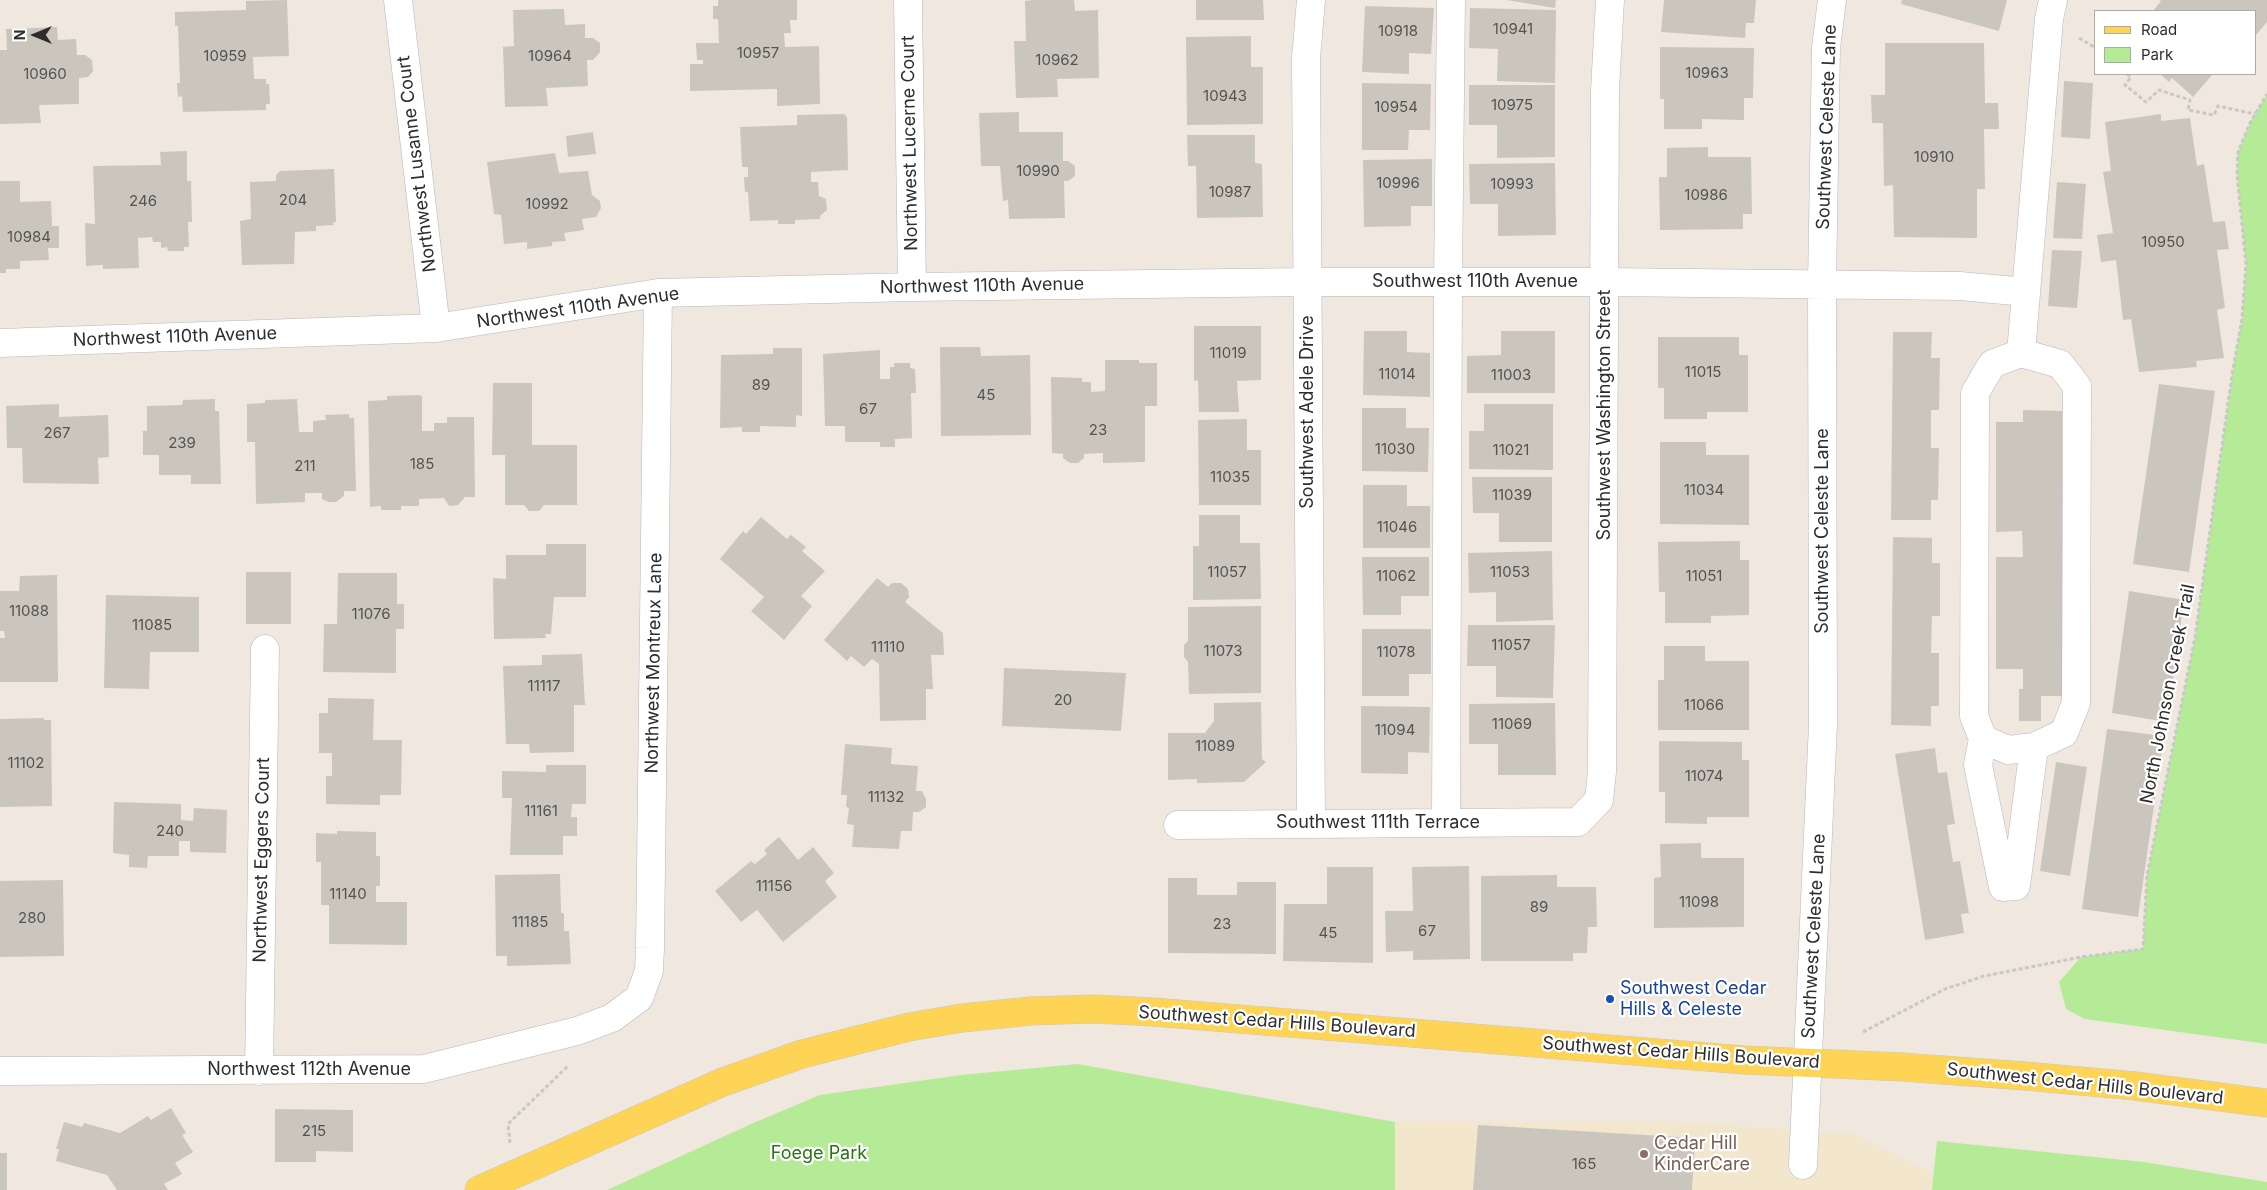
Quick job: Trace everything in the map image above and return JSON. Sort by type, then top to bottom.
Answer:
[{"type":"main road","name":"Southwest Cedar Hills Boulevard","points":[[479,1190],[723,1082],[802,1054],[909,1026],[1031,1011],[1094,1009],[1296,1022],[1744,1060],[2025,1076],[2135,1086],[2267,1103]]},
{"type":"street","name":"Northwest Lusanne Court","points":[[398,0],[436,328]]},
{"type":"street","name":"Northwest Lucerne Court","points":[[908,0],[912,287]]},
{"type":"street","name":"Southwest Adele Drive","points":[[1311,0],[1306,58],[1311,824]]},
{"type":"street","points":[[1446,822],[1451,0]]},
{"type":"street","name":"Southwest Washington Street","points":[[1578,822],[1599,800],[1602,772],[1606,282],[1605,90],[1610,0]]},
{"type":"street","name":"Southwest Celeste Lane","points":[[1802,1164],[1823,724],[1822,284],[1826,48],[1832,0]]},
{"type":"street","points":[[2021,353],[2049,19],[2053,0]]},
{"type":"street","name":"Northwest 110th Avenue","points":[[0,342],[436,328],[658,292],[1307,282]]},
{"type":"street","name":"Southwest 110th Avenue","points":[[1307,282],[1822,284],[1960,286],[2026,292]]},
{"type":"street","name":"Northwest Montreux Lane","points":[[612,1018],[639,998],[649,971],[658,292]]},
{"type":"street","points":[[1983,739],[2008,750],[2034,747],[2064,733],[2076,703],[2077,386],[2060,364],[2021,353],[1992,364],[1975,393],[1974,716],[1983,739],[1978,765],[2003,887],[2016,886],[2034,747]]},
{"type":"street","name":"Northwest Eggers Court","points":[[260,1071],[265,648]]},
{"type":"street","name":"Southwest 111th Terrace","points":[[1178,825],[1578,822]]},
{"type":"street","name":"Northwest 112th Avenue","points":[[0,1071],[424,1069],[577,1031],[612,1018]]},
{"type":"path","points":[[2128,75],[2131,77],[2125,85],[2146,102],[2159,90],[2190,100],[2188,110],[2214,114],[2218,106],[2256,114]]},
{"type":"path","name":"North Johnson Creek Trail","points":[[1856,1036],[1945,989],[1984,976],[2081,957],[2143,949],[2147,875],[2194,637],[2242,318],[2246,264],[2237,175],[2238,152],[2267,94]]},
{"type":"path","points":[[512,1176],[508,1124],[568,1068],[577,1031]]},
{"type":"shaded area","name":"Cedar Hill KinderCare","points":[[1395,1122],[1678,1122],[1853,1134],[1934,1174],[1932,1190],[1395,1190]]},
{"type":"green space","points":[[2267,94],[2267,1044],[2085,1019],[2066,1009],[2059,982],[2081,957],[2143,949],[2147,875],[2195,637],[2232,375],[2242,318],[2246,264],[2237,175],[2238,152],[2250,123]]},
{"type":"green space","name":"Foege Park","points":[[1078,1064],[1395,1122],[1395,1190],[607,1190],[751,1124],[820,1095],[961,1075]]},
{"type":"green space","points":[[1937,1141],[2144,1162],[2267,1182],[2267,1190],[1932,1190]]},
{"type":"building","points":[[287,0],[289,56],[253,57],[254,79],[266,79],[266,84],[269,84],[270,104],[266,104],[266,110],[183,112],[182,96],[178,97],[177,83],[180,83],[178,26],[175,26],[175,12],[246,10],[246,1]]},
{"type":"building","points":[[718,0],[797,0],[797,20],[790,20],[791,33],[784,33],[785,47],[819,46],[820,104],[777,106],[777,89],[690,91],[690,64],[703,64],[703,60],[697,60],[696,43],[719,43],[718,19],[713,19],[713,6],[718,6]]},
{"type":"building","points":[[1074,0],[1075,11],[1098,10],[1099,78],[1057,79],[1058,97],[1016,98],[1014,41],[1026,41],[1025,1]]},
{"type":"building","points":[[1196,0],[1263,0],[1264,20],[1196,20]]},
{"type":"building","points":[[1506,0],[1556,0],[1555,8]]},
{"type":"building","points":[[1664,0],[1756,0],[1754,23],[1746,23],[1745,38],[1661,32]]},
{"type":"building","points":[[1902,0],[2007,0],[1999,31],[1901,4]]},
{"type":"building","points":[[2159,0],[2267,0],[2267,22],[2257,34],[2257,10],[2154,10],[2161,1]]},
{"type":"building","points":[[1365,6],[1434,8],[1431,54],[1409,53],[1409,74],[1362,72]]},
{"type":"building","points":[[1470,8],[1556,10],[1555,83],[1497,81],[1498,49],[1469,48]]},
{"type":"building","points":[[564,9],[565,25],[585,24],[585,38],[593,38],[600,43],[600,52],[593,60],[587,60],[588,86],[546,88],[548,106],[505,107],[503,47],[514,46],[513,10]]},
{"type":"building","points":[[57,27],[58,40],[76,39],[77,55],[85,55],[92,60],[93,71],[88,77],[79,78],[79,104],[39,105],[41,123],[0,124],[0,50],[7,50],[6,29]]},
{"type":"building","points":[[1251,36],[1251,67],[1263,67],[1263,124],[1187,125],[1186,37]]},
{"type":"building","points":[[1885,43],[1984,43],[1985,103],[1998,103],[1999,129],[1984,129],[1985,189],[1977,189],[1977,238],[1894,237],[1893,185],[1884,186],[1883,123],[1872,123],[1871,95],[1885,95]]},
{"type":"building","points":[[1660,47],[1754,48],[1753,98],[1744,98],[1744,120],[1702,119],[1702,129],[1664,129],[1664,99],[1660,99]]},
{"type":"building","points":[[2161,75],[2212,75],[2193,97],[2172,78],[2169,82]]},
{"type":"building","points":[[2064,81],[2093,83],[2090,139],[2061,137]]},
{"type":"building","points":[[1362,83],[1431,84],[1430,130],[1409,130],[1408,150],[1362,150]]},
{"type":"building","points":[[1469,85],[1555,85],[1555,157],[1497,158],[1497,125],[1469,125]]},
{"type":"building","points":[[1019,112],[1019,132],[1063,132],[1063,161],[1068,161],[1075,166],[1075,176],[1068,181],[1064,181],[1065,218],[1009,219],[1008,200],[1003,201],[1000,166],[981,166],[979,113]]},
{"type":"building","points":[[844,114],[847,117],[848,170],[811,172],[811,182],[818,182],[819,196],[826,199],[827,210],[820,216],[820,219],[795,220],[795,224],[778,224],[778,220],[750,221],[748,192],[745,192],[744,177],[748,177],[748,167],[742,167],[740,127],[797,125],[797,115]]},
{"type":"building","points":[[2161,114],[2161,121],[2190,118],[2197,166],[2204,164],[2213,222],[2225,221],[2229,249],[2217,250],[2225,308],[2217,310],[2224,358],[2196,361],[2197,367],[2139,372],[2131,319],[2123,320],[2116,260],[2101,262],[2097,235],[2113,233],[2103,172],[2111,171],[2105,122]]},
{"type":"building","points":[[593,132],[596,154],[568,157],[566,136]]},
{"type":"building","points":[[1187,135],[1255,135],[1255,163],[1262,164],[1263,217],[1197,218],[1196,166],[1188,166]]},
{"type":"building","points":[[1708,147],[1708,157],[1751,157],[1752,214],[1743,214],[1743,229],[1660,230],[1659,177],[1667,177],[1667,148]]},
{"type":"building","points":[[187,151],[187,181],[191,181],[192,222],[188,222],[189,247],[184,247],[184,251],[168,251],[167,247],[161,248],[161,242],[153,242],[152,237],[138,238],[139,268],[103,269],[103,265],[86,266],[85,223],[95,224],[93,166],[161,165],[160,152]]},
{"type":"building","points":[[555,153],[559,173],[588,171],[592,195],[600,201],[601,208],[596,217],[582,219],[584,230],[564,233],[566,241],[552,242],[552,246],[527,249],[527,242],[504,244],[501,215],[494,214],[487,162]]},
{"type":"building","points":[[1432,159],[1432,206],[1411,206],[1411,226],[1364,227],[1363,160]]},
{"type":"building","points":[[1555,163],[1556,235],[1498,236],[1498,204],[1470,204],[1469,164]]},
{"type":"building","points":[[334,169],[336,222],[333,222],[334,225],[316,226],[316,231],[295,232],[294,264],[242,265],[240,221],[251,219],[250,182],[276,181],[276,175],[280,171]]},
{"type":"building","points":[[0,181],[20,181],[20,202],[51,201],[52,226],[59,226],[59,248],[48,248],[49,260],[20,261],[20,269],[6,269],[6,273],[0,273]]},
{"type":"building","points":[[2057,182],[2086,184],[2082,239],[2053,238]]},
{"type":"building","points":[[2052,250],[2082,251],[2077,308],[2048,306]]},
{"type":"building","points":[[1194,326],[1261,326],[1261,380],[1237,381],[1239,412],[1199,412],[1198,380],[1194,381]]},
{"type":"building","points":[[1364,331],[1407,331],[1407,352],[1430,353],[1430,397],[1363,395]]},
{"type":"building","points":[[1501,331],[1555,331],[1555,393],[1467,393],[1467,356],[1501,355]]},
{"type":"building","points":[[1893,332],[1932,332],[1931,358],[1940,358],[1939,410],[1931,410],[1931,448],[1939,448],[1938,500],[1931,500],[1931,520],[1891,520]]},
{"type":"building","points":[[1658,337],[1739,337],[1739,355],[1748,355],[1748,412],[1707,412],[1707,419],[1664,419],[1664,388],[1658,388]]},
{"type":"building","points":[[940,347],[980,347],[981,356],[1030,355],[1031,435],[941,436]]},
{"type":"building","points":[[773,348],[802,348],[802,416],[796,415],[796,427],[760,426],[760,432],[742,432],[742,427],[720,428],[721,355],[773,354]]},
{"type":"building","points":[[880,350],[880,379],[890,379],[890,367],[894,367],[894,363],[910,363],[910,368],[915,369],[916,393],[911,393],[912,438],[895,439],[895,447],[880,447],[880,442],[845,442],[845,426],[825,426],[823,354]]},
{"type":"building","points":[[1105,360],[1139,360],[1139,363],[1157,363],[1157,406],[1145,406],[1145,462],[1103,463],[1103,453],[1084,454],[1084,458],[1078,463],[1070,463],[1063,458],[1063,454],[1052,453],[1051,377],[1082,378],[1082,382],[1091,382],[1091,392],[1105,391]]},
{"type":"building","points":[[493,383],[532,383],[532,445],[577,445],[577,505],[544,505],[539,511],[529,511],[524,505],[505,505],[505,455],[492,455]]},
{"type":"building","points":[[2159,384],[2215,391],[2189,572],[2133,564]]},
{"type":"building","points":[[387,396],[422,396],[422,431],[434,431],[434,423],[447,423],[447,417],[474,417],[475,497],[465,497],[458,505],[449,506],[444,498],[419,499],[419,506],[401,506],[401,510],[381,510],[381,506],[370,507],[368,401],[387,400]]},
{"type":"building","points":[[215,399],[215,411],[219,411],[221,484],[191,484],[191,475],[159,475],[159,455],[143,455],[143,431],[147,431],[147,406],[182,405],[183,400]]},
{"type":"building","points":[[297,399],[299,432],[313,432],[313,421],[326,420],[325,415],[349,414],[349,418],[354,418],[356,491],[344,491],[344,496],[336,502],[328,502],[322,499],[322,493],[305,493],[305,502],[256,504],[255,442],[247,442],[247,404],[265,403],[265,400]]},
{"type":"building","points":[[59,404],[59,417],[108,415],[109,457],[98,458],[99,484],[23,483],[22,448],[7,448],[6,406]]},
{"type":"building","points":[[1484,404],[1553,404],[1553,470],[1469,469],[1469,431],[1484,431]]},
{"type":"building","points":[[1362,408],[1406,408],[1406,428],[1429,428],[1428,472],[1362,471]]},
{"type":"building","points":[[2023,410],[2062,411],[2062,696],[2041,696],[2041,721],[2019,721],[2019,689],[2023,689],[2023,669],[1996,669],[1996,557],[2023,557],[2022,531],[1996,532],[1996,422],[2023,422]]},
{"type":"building","points":[[1247,419],[1247,450],[1261,450],[1261,505],[1199,505],[1198,420]]},
{"type":"building","points":[[1660,442],[1706,442],[1706,455],[1749,455],[1749,525],[1660,524]]},
{"type":"building","points":[[1472,477],[1552,477],[1552,542],[1499,542],[1499,513],[1473,513]]},
{"type":"building","points":[[1363,485],[1407,485],[1407,506],[1430,506],[1430,548],[1363,548]]},
{"type":"building","points":[[1199,515],[1240,515],[1240,543],[1260,543],[1261,599],[1193,600],[1193,546],[1199,546]]},
{"type":"building","points":[[761,517],[787,539],[791,535],[806,547],[802,551],[825,571],[801,596],[812,606],[784,640],[751,611],[764,597],[720,559],[743,531],[746,534]]},
{"type":"building","points":[[1893,537],[1932,538],[1932,563],[1940,563],[1940,616],[1932,616],[1931,653],[1939,653],[1939,706],[1931,706],[1931,726],[1891,725]]},
{"type":"building","points":[[1740,541],[1740,560],[1749,560],[1749,615],[1711,616],[1711,623],[1665,623],[1665,592],[1659,592],[1658,542]]},
{"type":"building","points":[[546,544],[586,544],[586,597],[554,597],[551,634],[545,634],[546,638],[494,639],[493,578],[506,579],[506,555],[546,555]]},
{"type":"building","points":[[1552,551],[1553,620],[1496,622],[1496,592],[1469,593],[1468,553]]},
{"type":"building","points":[[1362,557],[1429,557],[1429,596],[1401,596],[1401,615],[1363,615]]},
{"type":"building","points":[[246,572],[291,572],[291,624],[246,624]]},
{"type":"building","points":[[338,573],[397,573],[397,604],[404,604],[404,629],[396,629],[396,673],[323,672],[324,624],[337,624]]},
{"type":"building","points":[[57,575],[58,682],[0,682],[0,638],[5,638],[4,631],[0,631],[0,591],[19,591],[20,576]]},
{"type":"building","points":[[877,578],[888,587],[892,583],[901,583],[908,589],[909,597],[905,602],[943,633],[944,655],[931,655],[933,689],[926,689],[926,720],[880,721],[879,664],[872,659],[864,667],[851,656],[847,661],[824,640]]},
{"type":"building","points":[[2129,591],[2184,600],[2167,722],[2112,713]]},
{"type":"building","points":[[106,595],[199,597],[199,652],[150,652],[149,689],[104,688]]},
{"type":"building","points":[[1261,606],[1261,693],[1189,694],[1188,662],[1184,657],[1184,645],[1188,641],[1188,607]]},
{"type":"building","points":[[1468,625],[1555,625],[1553,698],[1496,697],[1496,666],[1467,666]]},
{"type":"building","points":[[1362,629],[1431,629],[1431,674],[1409,674],[1409,696],[1362,696]]},
{"type":"building","points":[[1664,646],[1705,646],[1705,661],[1749,661],[1749,730],[1658,730],[1658,680],[1664,680]]},
{"type":"building","points":[[582,654],[585,705],[574,705],[574,752],[530,753],[529,744],[506,744],[503,666],[542,665],[542,655]]},
{"type":"building","points":[[1004,668],[1126,673],[1121,731],[1002,726]]},
{"type":"building","points":[[328,698],[374,699],[373,740],[402,740],[401,795],[380,795],[380,805],[326,804],[326,776],[332,776],[332,753],[319,753],[319,713],[328,713]]},
{"type":"building","points":[[1261,702],[1262,759],[1266,762],[1244,782],[1197,783],[1197,779],[1168,780],[1168,733],[1205,733],[1214,721],[1214,703]]},
{"type":"building","points":[[1555,703],[1556,775],[1498,775],[1498,744],[1469,744],[1469,704]]},
{"type":"building","points":[[1361,706],[1430,707],[1429,753],[1408,752],[1408,774],[1361,773]]},
{"type":"building","points":[[44,718],[44,720],[51,720],[52,806],[0,807],[0,719]]},
{"type":"building","points":[[2107,729],[2164,736],[2138,917],[2082,909]]},
{"type":"building","points":[[1659,741],[1742,742],[1742,760],[1749,760],[1749,817],[1707,817],[1707,824],[1665,823],[1665,792],[1659,792]]},
{"type":"building","points":[[845,744],[892,748],[891,764],[918,766],[916,791],[922,791],[926,799],[926,807],[919,812],[913,812],[912,831],[901,831],[899,849],[852,847],[854,825],[847,824],[849,809],[846,806],[847,795],[841,795]]},
{"type":"building","points":[[1935,748],[1938,773],[1947,772],[1955,824],[1947,825],[1953,862],[1960,861],[1969,913],[1961,914],[1964,933],[1925,940],[1895,754]]},
{"type":"building","points":[[2056,762],[2087,767],[2070,876],[2040,871]]},
{"type":"building","points":[[546,765],[586,765],[586,804],[572,804],[571,817],[577,817],[577,836],[563,836],[563,855],[510,855],[512,798],[502,798],[502,771],[546,772]]},
{"type":"building","points":[[114,802],[181,804],[181,820],[193,821],[194,808],[227,810],[226,853],[190,852],[190,841],[179,841],[179,856],[148,856],[147,868],[129,867],[129,855],[113,853]]},
{"type":"building","points":[[337,831],[376,832],[376,856],[380,856],[380,886],[376,886],[376,902],[407,902],[407,945],[329,944],[329,905],[321,905],[321,862],[316,862],[316,833],[337,834]]},
{"type":"building","points":[[779,837],[798,860],[813,847],[834,873],[825,881],[837,897],[783,942],[757,910],[741,922],[715,891],[751,861],[755,864],[767,854],[764,850]]},
{"type":"building","points":[[1701,843],[1701,858],[1744,858],[1744,927],[1654,928],[1654,878],[1661,877],[1660,844]]},
{"type":"building","points":[[1469,866],[1470,959],[1413,960],[1413,951],[1386,952],[1385,911],[1413,911],[1412,867]]},
{"type":"building","points":[[1327,867],[1373,867],[1373,963],[1283,961],[1284,904],[1327,904]]},
{"type":"building","points":[[560,874],[561,913],[564,913],[564,931],[569,931],[571,964],[507,966],[507,956],[496,956],[495,875]]},
{"type":"building","points":[[1557,875],[1557,887],[1596,887],[1597,927],[1588,927],[1587,953],[1573,953],[1573,961],[1481,961],[1481,876]]},
{"type":"building","points":[[1168,878],[1197,878],[1197,895],[1237,895],[1237,882],[1276,882],[1276,954],[1168,953]]},
{"type":"building","points":[[63,880],[64,956],[0,957],[0,881]]},
{"type":"building","points":[[171,1108],[186,1133],[182,1135],[193,1152],[175,1163],[182,1174],[164,1184],[168,1190],[117,1190],[107,1175],[56,1161],[59,1149],[56,1149],[64,1122],[82,1127],[84,1123],[120,1133],[148,1116],[151,1120]]},
{"type":"building","points":[[275,1109],[353,1110],[353,1152],[316,1151],[316,1162],[275,1162]]},
{"type":"building","points":[[1478,1125],[1695,1138],[1692,1190],[1473,1190]]},
{"type":"building","points":[[0,1153],[7,1153],[7,1190],[0,1190]]},
{"type":"place","name":"Southwest Cedar Hills & Celeste","points":[[1610,999]]},
{"type":"place","name":"Cedar Hill KinderCare","points":[[1644,1154]]}]
